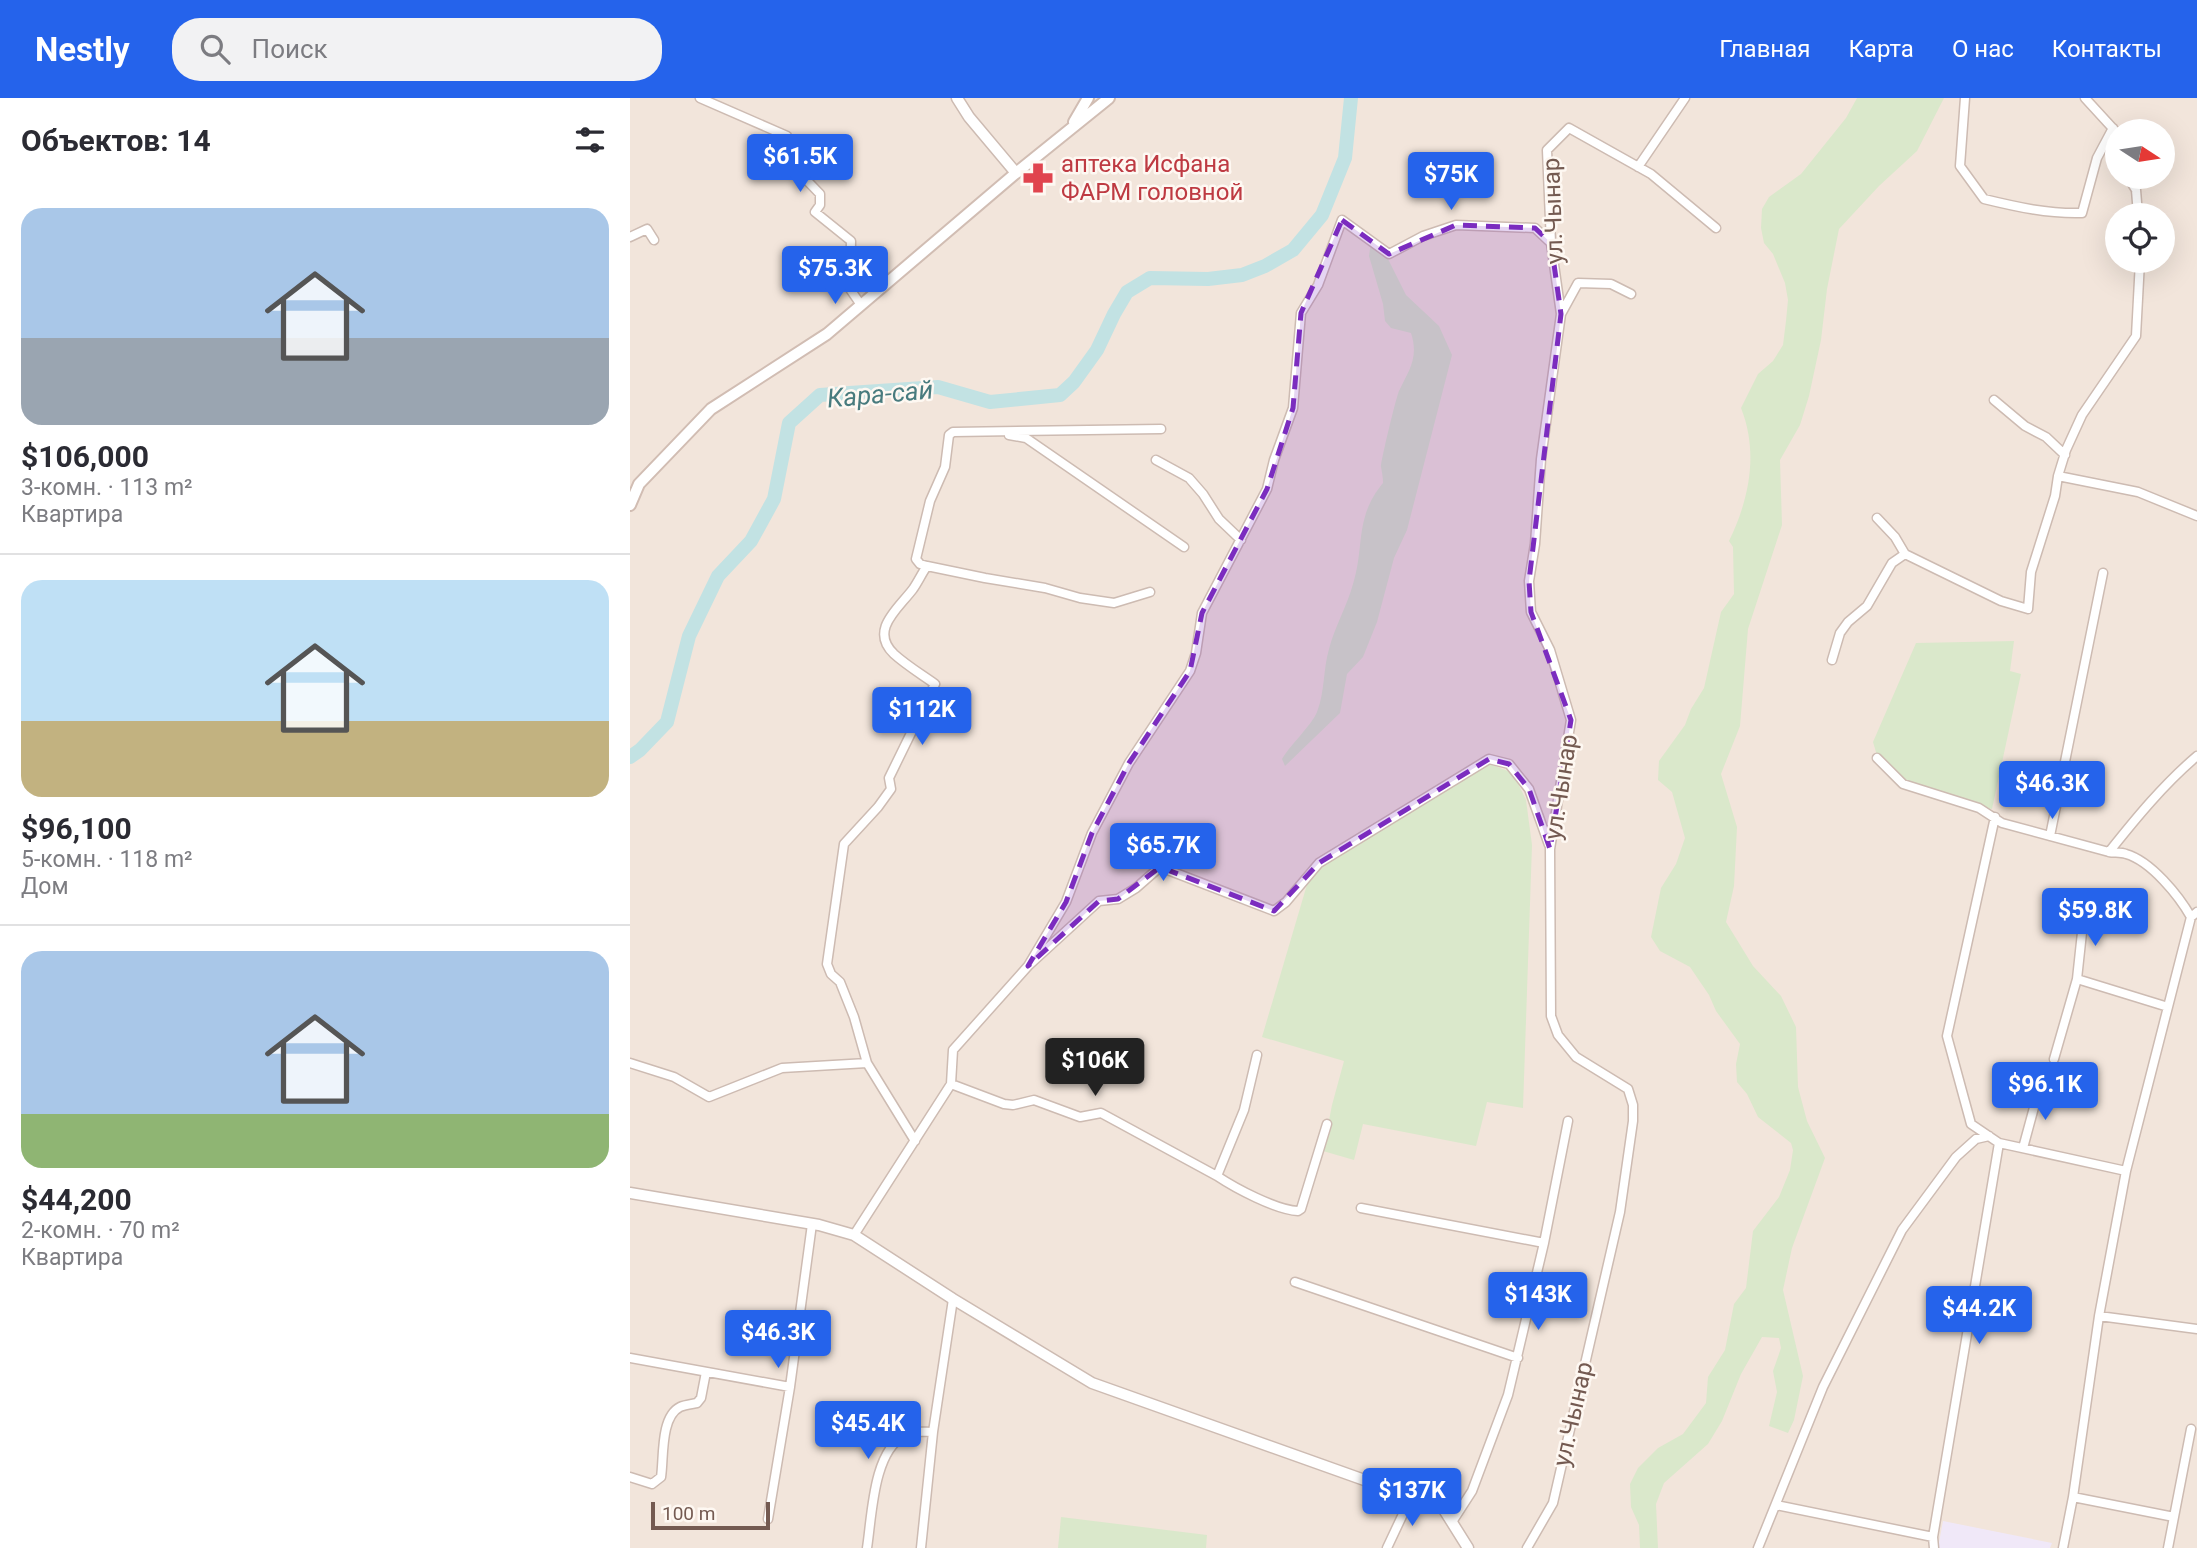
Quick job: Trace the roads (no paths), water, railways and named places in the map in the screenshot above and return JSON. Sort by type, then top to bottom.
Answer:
[{"type":"main road","points":[[1071,127],[1088,98]]},
{"type":"main road","points":[[630,505],[639,484],[711,409],[827,334],[1016,173],[1109,98]]},
{"type":"street","points":[[700,98],[787,136],[793,166],[820,194],[820,205],[815,212],[851,241],[850,289],[861,305]]},
{"type":"street","points":[[957,98],[969,117],[1016,173]]},
{"type":"street","points":[[1638,167],[1685,98]]},
{"type":"street","points":[[1965,98],[1960,166],[1984,199],[2024,209],[2060,214],[2082,213],[2097,158],[2105,146]]},
{"type":"street","points":[[2085,98],[2105,120]]},
{"type":"street","name":"ул.Чынар","points":[[1527,1548],[1553,1503],[1620,1212],[1633,1121],[1633,1105],[1628,1089],[1576,1057],[1558,1035],[1551,1016],[1550,849],[1571,720],[1550,650],[1531,612],[1530,581],[1541,459],[1561,314],[1551,243],[1547,150],[1569,128],[1651,174],[1716,228]]},
{"type":"street","points":[[1028,966],[1066,902],[1092,833],[1129,763],[1190,671],[1196,653],[1202,613],[1267,489],[1274,460],[1293,408],[1301,313],[1318,285],[1342,220],[1389,254],[1423,236],[1456,225],[1535,228],[1551,243]]},
{"type":"street","points":[[630,237],[647,229],[654,240]]},
{"type":"street","points":[[1877,518],[1895,537],[1905,554],[2001,601],[2028,608],[2031,572],[2065,454],[2082,415],[2136,336],[2139,273]]},
{"type":"street","points":[[1561,314],[1578,282],[1611,284],[1631,294]]},
{"type":"street","points":[[1994,400],[2065,454]]},
{"type":"street","points":[[1150,592],[1114,603],[927,566],[919,564],[916,559],[930,501],[945,467],[949,435],[953,432],[1161,429]]},
{"type":"street","points":[[953,432],[985,432],[1026,438],[1184,547]]},
{"type":"street","points":[[1156,460],[1189,478],[1219,519],[1241,540]]},
{"type":"street","points":[[2058,476],[2138,492],[2197,516]]},
{"type":"street","points":[[630,495],[639,484]]},
{"type":"street","points":[[1832,660],[1840,633],[1848,622],[1867,606],[1892,563],[1905,554]]},
{"type":"street","points":[[915,1141],[867,1063],[854,1017],[840,982],[831,974],[827,964],[844,844],[891,789],[889,778],[934,684],[893,653],[886,642],[884,628],[893,611],[913,589],[927,566]]},
{"type":"street","points":[[2050,836],[2103,573]]},
{"type":"street","points":[[2109,852],[2135,818],[2179,771],[2197,756]]},
{"type":"street","points":[[1877,758],[1903,784],[1979,808],[2002,823],[2109,852],[2126,854],[2144,864],[2178,895],[2194,914],[2126,1171],[2099,1316],[2063,1548]]},
{"type":"street","points":[[854,1235],[951,1084],[953,1050],[1028,966],[1099,901],[1118,899],[1136,888],[1160,867],[1274,911],[1286,902],[1319,863],[1489,759],[1509,764],[1529,789],[1550,849]]},
{"type":"street","points":[[1995,817],[1947,1036],[1971,1124],[1998,1143],[2126,1171]]},
{"type":"street","points":[[2054,1059],[2077,979],[2084,914]]},
{"type":"street","points":[[2077,979],[2168,1007]]},
{"type":"street","points":[[1217,1176],[1244,1110],[1257,1055]]},
{"type":"street","points":[[630,1063],[674,1076],[709,1097],[782,1068],[867,1063]]},
{"type":"street","points":[[951,1084],[1004,1104],[1013,1105],[1034,1100],[1080,1117],[1101,1113],[1266,1201],[1298,1211],[1301,1209],[1327,1124]]},
{"type":"street","points":[[2023,1148],[2039,1089]]},
{"type":"street","points":[[1452,1522],[1472,1491],[1508,1395],[1544,1243],[1569,1121]]},
{"type":"street","points":[[1758,1548],[1823,1387],[1902,1230],[1956,1157],[1976,1139],[1989,1136]]},
{"type":"street","points":[[1934,1548],[1933,1537],[1998,1143]]},
{"type":"street","points":[[630,1193],[812,1224],[854,1235],[1092,1383],[1443,1508],[1468,1548]]},
{"type":"street","points":[[1361,1208],[1544,1243]]},
{"type":"street","points":[[768,1519],[790,1387],[812,1224]]},
{"type":"street","points":[[1295,1282],[1518,1357]]},
{"type":"street","points":[[921,1548],[933,1432],[953,1299]]},
{"type":"street","points":[[2099,1316],[2197,1329]]},
{"type":"street","points":[[630,1359],[790,1387]]},
{"type":"street","points":[[630,1477],[652,1484],[661,1477],[664,1457],[662,1450],[669,1416],[679,1407],[697,1403],[701,1398],[706,1372]]},
{"type":"street","points":[[2168,1548],[2191,1429]]},
{"type":"street","points":[[867,1548],[877,1483],[885,1454],[904,1435],[933,1432]]},
{"type":"street","points":[[1387,1548],[1411,1497]]},
{"type":"street","points":[[2073,1497],[2174,1517]]},
{"type":"street","points":[[1776,1505],[1933,1537]]},
{"type":"waterway","name":"Кара-сай","points":[[630,757],[667,722],[689,636],[718,576],[751,541],[774,499],[789,423],[820,395],[938,387],[990,402],[1060,395],[1074,382],[1097,350],[1127,292],[1150,278],[1208,279],[1242,275],[1293,250],[1322,215],[1345,158],[1351,98]]},
{"type":"place","name":"аптека Исфана ФАРМ головной","points":[[1038,178]]}]
